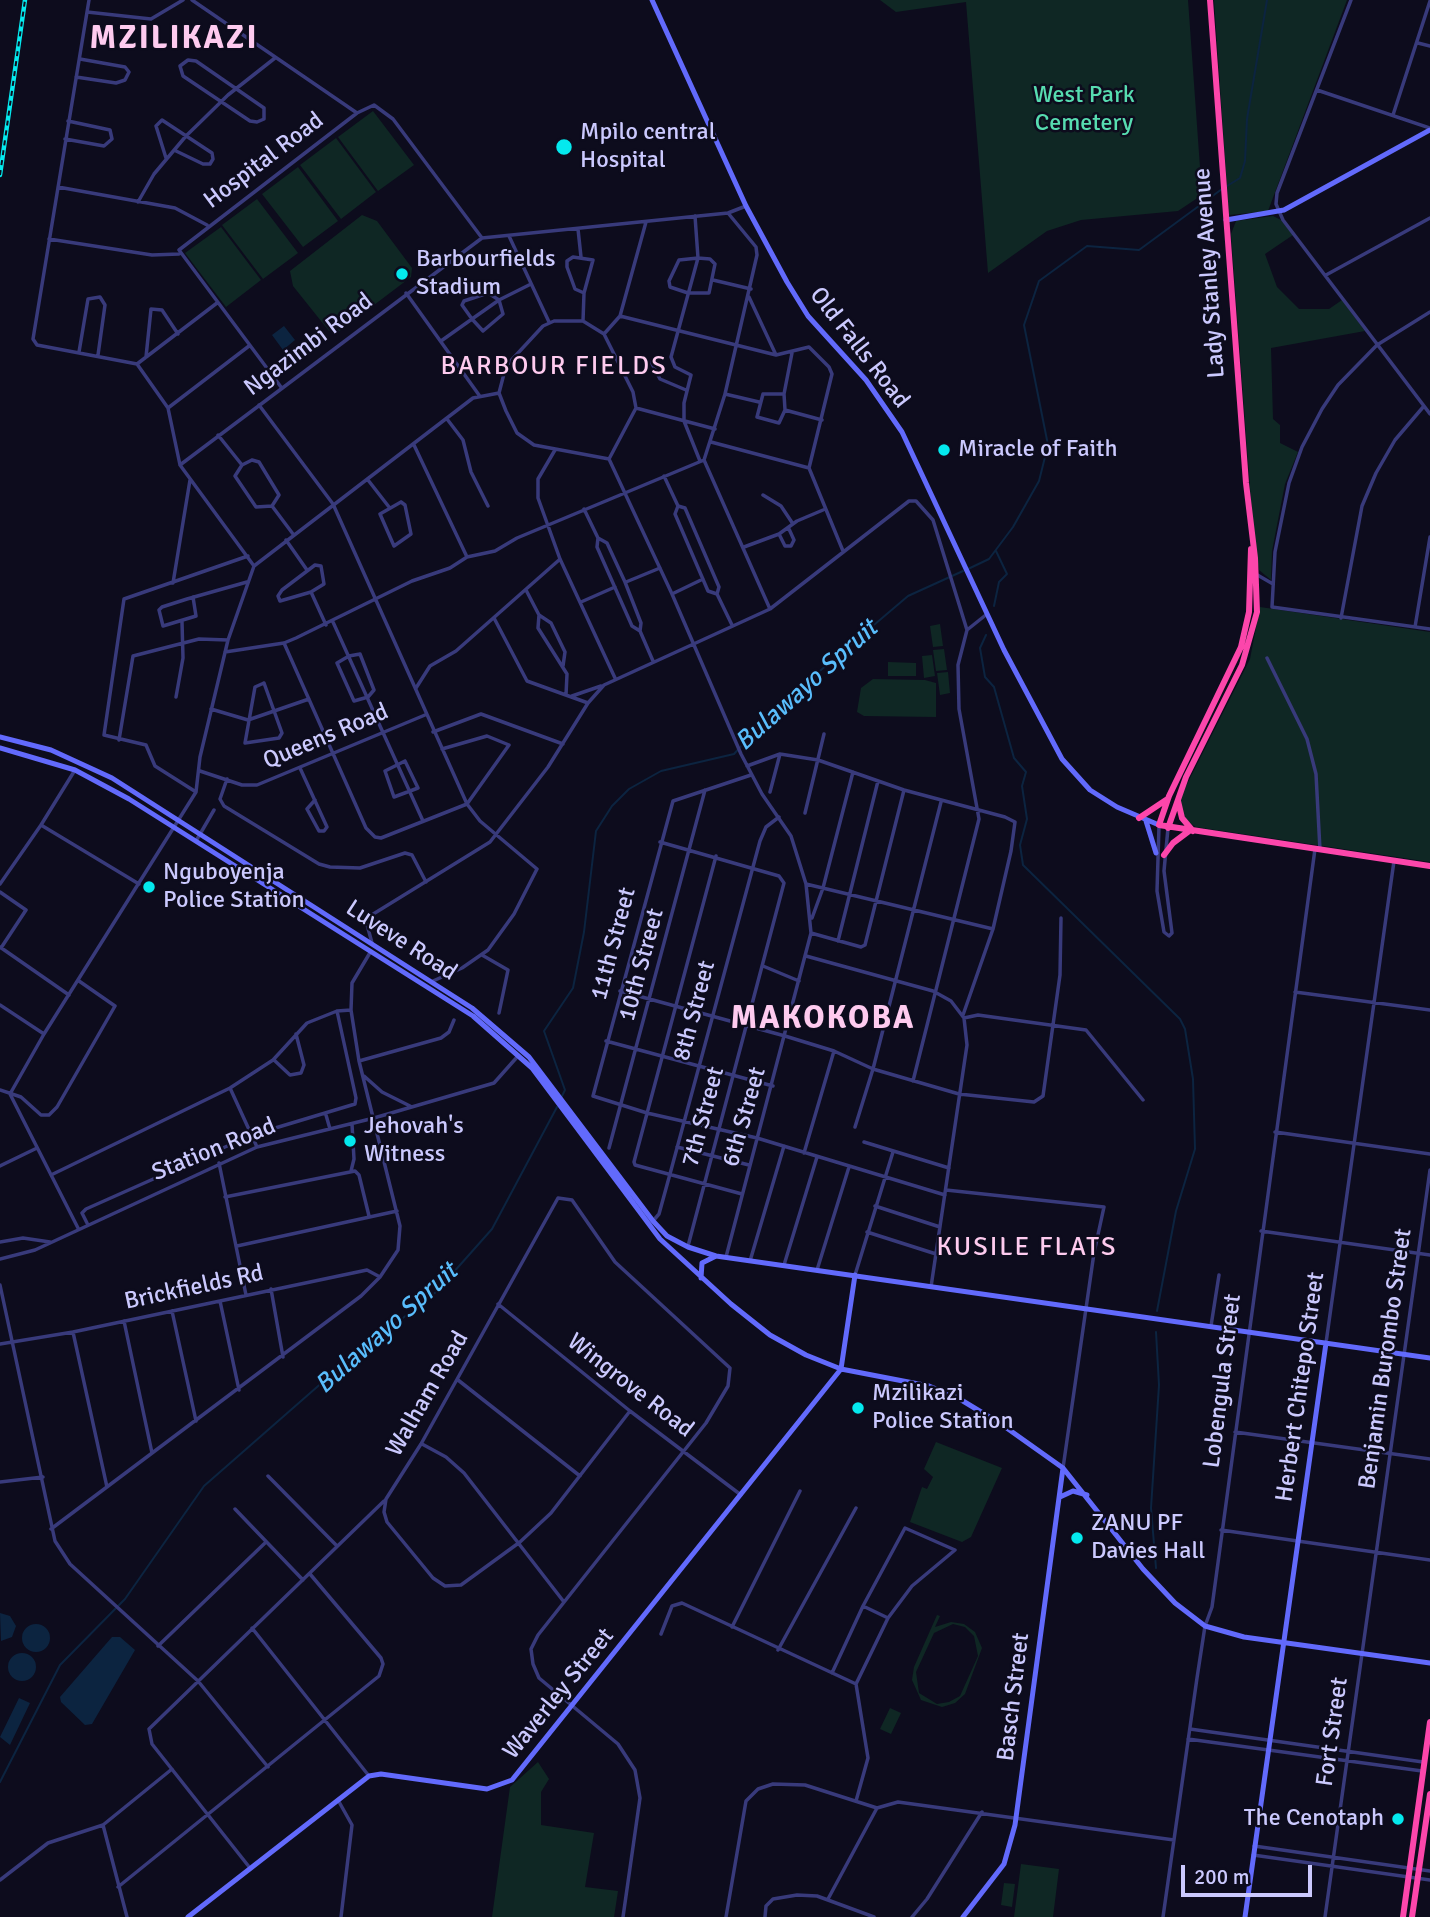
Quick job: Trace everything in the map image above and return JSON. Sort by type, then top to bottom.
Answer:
[{"type":"highway","name":"Lady Stanley Avenue","points":[[1159,825],[1247,651],[1257,612],[1210,0]]},
{"type":"highway","name":"Lady Stanley Avenue","points":[[1168,828],[1173,796]]},
{"type":"highway","points":[[1139,818],[1173,796],[1182,818],[1192,832]]},
{"type":"highway","points":[[1159,825],[1430,866]]},
{"type":"highway","points":[[1164,855],[1173,843],[1192,832]]},
{"type":"highway","points":[[1404,1917],[1427,1771],[1430,1721]]},
{"type":"highway","points":[[1412,1917],[1430,1794]]},
{"type":"street","points":[[89,0],[33,339],[37,345],[137,364],[168,408],[180,465],[254,566]]},
{"type":"street","points":[[87,12],[151,19],[183,0]]},
{"type":"street","points":[[192,0],[357,113]]},
{"type":"street","name":"Old Falls Road","points":[[652,0],[746,206],[796,298],[888,409],[987,614],[1062,759],[1090,789],[1139,818],[1159,825]]},
{"type":"street","points":[[1351,0],[1277,192],[1279,212],[1430,414]]},
{"type":"street","points":[[1393,115],[1430,1]]},
{"type":"street","points":[[1418,43],[1430,46]]},
{"type":"street","points":[[138,202],[166,158],[186,136],[234,89],[275,58]]},
{"type":"street","points":[[76,77],[117,83],[125,80],[130,72],[127,67],[79,59]]},
{"type":"street","points":[[195,61],[264,108],[264,119],[253,122],[221,101],[183,76],[180,70],[182,63],[195,61]]},
{"type":"street","points":[[1317,90],[1430,129]]},
{"type":"street","name":"Hospital Road","points":[[179,254],[180,247],[207,226],[357,113],[374,106],[393,119],[482,238]]},
{"type":"street","points":[[65,139],[104,146],[110,144],[112,139],[110,130],[68,121]]},
{"type":"street","points":[[166,158],[156,123],[166,121],[212,153],[212,162],[203,164],[174,150]]},
{"type":"street","points":[[1226,220],[1279,212],[1430,129]]},
{"type":"street","points":[[58,187],[179,209],[207,226]]},
{"type":"street","points":[[482,238],[729,213],[746,206]]},
{"type":"street","points":[[225,652],[284,643],[333,622],[412,581],[450,569],[467,557],[491,552],[517,538],[702,460],[711,442],[725,394],[751,289],[757,250],[729,213]]},
{"type":"street","points":[[695,216],[698,258],[671,361],[675,367],[690,372],[684,421],[744,547],[770,609]]},
{"type":"street","points":[[1326,275],[1430,218]]},
{"type":"street","points":[[604,334],[620,316],[646,222]]},
{"type":"street","points":[[578,229],[581,257]]},
{"type":"street","points":[[509,236],[549,322]]},
{"type":"street","name":"Ngazimbi Road","points":[[180,465],[482,238]]},
{"type":"street","points":[[49,239],[152,255],[179,254],[281,387]]},
{"type":"street","points":[[583,321],[584,293],[594,263],[592,258],[568,260],[567,267],[575,289],[584,293]]},
{"type":"street","points":[[698,258],[714,262],[713,280],[708,294],[671,289],[669,281],[679,260],[698,258]]},
{"type":"street","points":[[713,280],[751,289]]},
{"type":"street","points":[[441,341],[499,300],[531,284]]},
{"type":"street","points":[[406,293],[479,395]]},
{"type":"street","points":[[488,293],[499,300],[502,314],[485,330],[480,330],[472,318],[462,302],[488,293]]},
{"type":"street","points":[[79,353],[88,299],[96,296],[105,304],[98,355]]},
{"type":"street","points":[[749,297],[776,355]]},
{"type":"street","points":[[137,364],[217,303]]},
{"type":"street","points":[[146,357],[151,309],[162,310],[178,334]]},
{"type":"street","points":[[1430,312],[1377,345],[1338,385],[1302,447],[1281,521],[1272,607],[1430,629]]},
{"type":"street","points":[[620,316],[679,328],[776,355],[808,347],[831,369],[822,420],[809,468],[844,552]]},
{"type":"street","points":[[583,321],[604,334],[629,383],[636,408],[609,459],[534,445],[517,433],[499,393],[506,366],[549,322],[583,321]]},
{"type":"street","points":[[168,408],[249,346]]},
{"type":"street","points":[[784,394],[763,394],[759,402],[758,419],[779,423],[785,410],[784,394],[792,353]]},
{"type":"street","points":[[651,362],[660,379],[686,390]]},
{"type":"street","points":[[10,1094],[44,1034],[196,792],[211,709],[228,640],[254,566],[479,395],[499,393]]},
{"type":"street","points":[[725,394],[759,402]]},
{"type":"street","points":[[259,405],[333,504],[467,804],[496,835],[537,869],[514,914],[482,955],[433,981]]},
{"type":"street","points":[[1341,618],[1362,506],[1376,473],[1395,440],[1424,406]]},
{"type":"street","points":[[636,408],[715,429]]},
{"type":"street","points":[[785,410],[822,420]]},
{"type":"street","points":[[447,419],[463,440],[471,472],[488,506]]},
{"type":"street","points":[[218,435],[242,465]]},
{"type":"street","points":[[711,442],[809,468]]},
{"type":"street","points":[[414,444],[467,557]]},
{"type":"street","points":[[555,450],[537,486],[547,526],[615,678]]},
{"type":"street","name":"6th Street","points":[[609,459],[672,594],[741,754],[796,848],[807,884],[811,933],[726,1257]]},
{"type":"street","points":[[252,460],[259,462],[279,495],[272,506],[256,507],[235,476],[242,465],[252,460]]},
{"type":"street","points":[[664,475],[678,506],[675,513],[703,579],[710,593],[717,594]]},
{"type":"street","points":[[173,583],[190,480]]},
{"type":"street","points":[[368,480],[389,507]]},
{"type":"street","points":[[763,495],[781,506],[793,524]]},
{"type":"street","points":[[568,696],[604,685],[653,660],[770,609],[906,503],[914,500],[933,520],[967,630]]},
{"type":"street","points":[[400,502],[405,505],[411,534],[397,546],[392,545],[380,519],[380,514],[389,507],[400,502]]},
{"type":"street","points":[[272,506],[293,534]]},
{"type":"street","points":[[678,506],[685,508],[719,587],[717,594],[732,625]]},
{"type":"street","points":[[584,509],[598,538],[597,547],[632,626],[640,631]]},
{"type":"street","points":[[744,547],[779,534],[824,509]]},
{"type":"street","points":[[779,534],[785,546],[791,547],[794,540],[789,528]]},
{"type":"street","points":[[1415,627],[1430,537]]},
{"type":"street","points":[[598,538],[607,543],[625,582],[641,623],[640,631],[653,660]]},
{"type":"street","points":[[286,540],[307,570]]},
{"type":"street","points":[[196,792],[155,766],[146,745],[107,738],[102,732],[124,599],[248,556]]},
{"type":"street","points":[[416,688],[430,666],[456,651],[560,559]]},
{"type":"street","points":[[315,565],[321,566],[326,581],[311,592],[284,601],[279,598],[282,590],[307,570],[315,565]]},
{"type":"street","points":[[625,582],[660,568]]},
{"type":"street","points":[[1253,574],[1273,584]]},
{"type":"street","points":[[672,594],[703,579]]},
{"type":"street","points":[[193,597],[197,615],[163,626],[159,610],[193,597],[247,582]]},
{"type":"street","points":[[581,602],[615,587]]},
{"type":"street","points":[[526,590],[539,615],[551,624],[565,652],[562,666]]},
{"type":"street","points":[[311,592],[326,625]]},
{"type":"street","points":[[913,1081],[933,991],[955,921],[979,810],[958,695],[959,656],[967,630],[987,614]]},
{"type":"street","points":[[539,615],[538,628],[567,677],[568,696]]},
{"type":"street","points":[[494,618],[527,681],[588,703]]},
{"type":"street","points":[[176,697],[184,642],[182,622]]},
{"type":"street","points":[[333,622],[423,821]]},
{"type":"street","points":[[120,740],[134,656],[184,642],[228,640]]},
{"type":"street","points":[[284,643],[366,828],[375,837],[381,838],[467,804],[508,750],[508,743],[483,736],[442,748]]},
{"type":"street","points":[[360,654],[374,687],[373,694],[368,697],[351,701],[337,666],[339,661],[349,656],[360,654]]},
{"type":"street","name":"Lobengula Street","points":[[1163,1917],[1205,1626],[1212,1607],[1261,1231],[1317,849],[1315,774],[1307,739],[1267,658]]},
{"type":"street","points":[[264,683],[282,733],[279,738],[245,743],[248,720],[256,687],[264,683]]},
{"type":"street","points":[[51,1529],[283,1357],[362,1296],[380,1277],[401,1241],[397,1211],[359,1060],[351,1010],[352,984],[371,951],[372,943],[366,921],[370,916],[481,849],[496,835],[563,744],[588,703],[604,685]]},
{"type":"street","points":[[211,709],[248,720],[275,713],[309,699]]},
{"type":"street","points":[[433,732],[481,714],[563,744]]},
{"type":"street","name":"Queens Road","points":[[200,771],[242,785],[257,785],[425,715]]},
{"type":"street","points":[[805,813],[824,734]]},
{"type":"street","name":"Luveve Road","points":[[0,737],[29,743],[84,763],[433,981],[510,1039],[556,1090],[653,1221],[667,1236],[688,1247],[716,1256],[1430,1358]]},
{"type":"street","name":"Luveve Road","points":[[0,748],[75,770],[175,827],[446,997],[519,1055],[556,1098],[651,1229],[701,1278],[769,1335],[795,1350],[841,1369],[917,1382],[952,1395],[1001,1424],[1063,1468],[1143,1569],[1175,1603],[1205,1626]]},
{"type":"street","points":[[769,792],[780,754]]},
{"type":"street","points":[[747,766],[780,754],[818,760],[941,802],[1005,817],[1016,824],[993,929],[964,1016],[967,1041],[931,1287]]},
{"type":"street","points":[[407,761],[418,786],[410,793],[394,797],[385,773],[397,764],[407,761]]},
{"type":"street","points":[[300,768],[315,800],[327,827],[324,831],[319,831],[307,809],[315,800]]},
{"type":"street","points":[[0,884],[75,770]]},
{"type":"street","points":[[811,920],[823,888],[853,772]]},
{"type":"street","points":[[705,790],[751,774]]},
{"type":"street","points":[[227,779],[220,799],[224,806],[319,864],[360,868],[409,853],[426,883]]},
{"type":"street","points":[[838,940],[878,781]]},
{"type":"street","name":"11th Street","points":[[620,1106],[593,1096],[606,1041],[673,801],[705,790]]},
{"type":"street","name":"10th Street","points":[[609,1148],[705,790]]},
{"type":"street","points":[[811,933],[861,947],[865,945],[904,790]]},
{"type":"street","points":[[855,1127],[873,1069],[941,802]]},
{"type":"street","points":[[196,841],[214,810]]},
{"type":"street","name":"8th Street","points":[[653,1221],[659,1214],[752,867],[764,831],[779,817]]},
{"type":"street","points":[[1146,821],[1156,853]]},
{"type":"street","points":[[41,825],[139,884]]},
{"type":"street","points":[[1159,825],[1156,853],[1160,912],[1164,932],[1169,936],[1172,933],[1166,902],[1164,855],[1168,828]]},
{"type":"street","points":[[660,842],[752,867]]},
{"type":"street","points":[[716,856],[634,1163],[741,1194]]},
{"type":"street","name":"Herbert Chitepo Street","points":[[1245,1917],[1394,861]]},
{"type":"street","name":"7th Street","points":[[688,1247],[784,890],[782,878],[752,867]]},
{"type":"street","points":[[807,884],[993,929]]},
{"type":"street","points":[[0,892],[26,909],[1,948],[69,995]]},
{"type":"street","points":[[620,991],[785,1036],[834,1051],[873,1069],[959,1094],[1040,1101],[1043,1096],[1060,975],[1061,918]]},
{"type":"street","points":[[482,955],[508,970],[499,1013]]},
{"type":"street","points":[[806,956],[933,991],[951,1001],[964,1016]]},
{"type":"street","points":[[763,966],[799,981]]},
{"type":"street","points":[[0,1090],[21,1097],[40,1115],[49,1115],[57,1107],[115,1006],[79,981]]},
{"type":"street","points":[[1295,992],[1430,1010]]},
{"type":"street","points":[[0,1005],[44,1034]]},
{"type":"street","points":[[51,1175],[230,1088],[273,1060],[307,1023],[337,1011],[351,1010]]},
{"type":"street","points":[[87,1223],[82,1214],[85,1210],[252,1135],[326,1115],[356,1102],[337,1011]]},
{"type":"street","points":[[964,1016],[978,1015],[1053,1025],[1090,1033],[1098,1048],[1143,1100]]},
{"type":"street","points":[[359,1060],[441,1038],[449,1032],[454,1020]]},
{"type":"street","points":[[273,1060],[290,1075],[301,1073],[304,1065],[296,1034]]},
{"type":"street","points":[[606,1041],[773,1086]]},
{"type":"street","points":[[804,1153],[834,1051]]},
{"type":"street","name":"Station Road","points":[[0,1259],[23,1254],[51,1242],[87,1223],[257,1147],[352,1124],[494,1083],[519,1055]]},
{"type":"street","points":[[363,1075],[382,1092],[411,1107]]},
{"type":"street","points":[[230,1088],[257,1147]]},
{"type":"street","points":[[10,1094],[78,1228]]},
{"type":"street","points":[[620,1106],[757,1138],[884,1179],[946,1192],[1104,1207],[1086,1308],[1063,1468]]},
{"type":"street","points":[[326,1115],[330,1129]]},
{"type":"street","points":[[351,1171],[354,1159],[352,1124]]},
{"type":"street","points":[[1275,1132],[1430,1154]]},
{"type":"street","points":[[864,1142],[949,1168]]},
{"type":"street","points":[[750,1261],[784,1146]]},
{"type":"street","points":[[677,1147],[749,1165]]},
{"type":"street","points":[[0,1166],[37,1148]]},
{"type":"street","points":[[841,1369],[855,1275],[893,1152]]},
{"type":"street","points":[[784,1265],[817,1157]]},
{"type":"street","points":[[219,1163],[246,1295]]},
{"type":"street","points":[[817,1270],[849,1167]]},
{"type":"street","name":"Benjamin Burombo Street","points":[[1376,1552],[1430,1170]]},
{"type":"street","points":[[225,1196],[351,1171],[359,1175],[369,1216]]},
{"type":"street","name":"Walham Road","points":[[173,1769],[152,1744],[149,1729],[386,1499],[458,1380],[558,1198],[569,1198],[615,1262],[731,1372],[723,1396],[684,1451]]},
{"type":"street","points":[[875,1206],[940,1227]]},
{"type":"street","points":[[237,1246],[397,1211]]},
{"type":"street","points":[[1261,1231],[1430,1255]]},
{"type":"street","points":[[867,1232],[936,1254]]},
{"type":"street","points":[[0,1242],[23,1238],[51,1242]]},
{"type":"street","points":[[701,1278],[702,1263],[716,1256]]},
{"type":"street","name":"Brickfields Rd","points":[[0,1344],[73,1332],[367,1270],[380,1277]]},
{"type":"street","points":[[1211,1326],[1219,1275]]},
{"type":"street","points":[[0,1285],[43,1477],[51,1529],[70,1564],[198,1681],[268,1767]]},
{"type":"street","points":[[271,1289],[283,1357]]},
{"type":"street","points":[[220,1301],[239,1390]]},
{"type":"street","name":"Wingrove Road","points":[[498,1304],[630,1411],[741,1495]]},
{"type":"street","points":[[172,1311],[196,1421]]},
{"type":"street","points":[[124,1321],[152,1453]]},
{"type":"street","points":[[73,1332],[107,1487]]},
{"type":"street","name":"Waverley Street","points":[[369,1776],[381,1774],[483,1789],[512,1780],[841,1369]]},
{"type":"street","points":[[458,1380],[580,1476]]},
{"type":"street","points":[[386,1499],[384,1512],[387,1522],[433,1578],[445,1586],[469,1581],[520,1542],[551,1513],[630,1411]]},
{"type":"street","points":[[1235,1432],[1430,1459]]},
{"type":"street","points":[[421,1444],[446,1457],[464,1473],[564,1602]]},
{"type":"street","points":[[623,1917],[640,1798],[633,1765],[622,1748],[539,1678],[531,1657],[538,1635],[684,1451]]},
{"type":"street","name":"Basch Street","points":[[963,1917],[1003,1864],[1016,1818],[1063,1468]]},
{"type":"street","points":[[268,1476],[337,1546]]},
{"type":"street","points":[[0,1482],[43,1477]]},
{"type":"street","points":[[732,1626],[800,1491]]},
{"type":"street","points":[[1060,1497],[1073,1491],[1087,1495]]},
{"type":"street","points":[[778,1650],[856,1508]]},
{"type":"street","points":[[235,1509],[303,1580]]},
{"type":"street","points":[[832,1673],[863,1606],[905,1528],[955,1550],[912,1586],[888,1618],[856,1684],[867,1758],[856,1801]]},
{"type":"street","points":[[1221,1530],[1430,1560]]},
{"type":"street","points":[[158,1646],[265,1543]]},
{"type":"street","name":"Fort Street","points":[[1325,1917],[1376,1552]]},
{"type":"street","points":[[118,1887],[376,1680],[383,1664],[355,1625],[310,1574]]},
{"type":"street","points":[[661,1634],[672,1606],[677,1603],[856,1684]]},
{"type":"street","points":[[863,1606],[888,1618]]},
{"type":"street","points":[[1205,1626],[1221,1632],[1430,1663]]},
{"type":"street","points":[[188,1917],[337,1798],[369,1776],[252,1628]]},
{"type":"street","points":[[1190,1729],[1427,1763]]},
{"type":"street","points":[[1188,1739],[1427,1771]]},
{"type":"street","points":[[0,1880],[48,1843],[103,1825],[173,1769],[250,1868]]},
{"type":"street","points":[[726,1917],[743,1812],[753,1792],[763,1786],[789,1783],[877,1808],[898,1802],[1174,1840]]},
{"type":"street","points":[[337,1798],[352,1825],[341,1917]]},
{"type":"street","points":[[828,1899],[877,1808]]},
{"type":"street","points":[[912,1917],[982,1812]]},
{"type":"street","points":[[103,1825],[127,1917]]},
{"type":"street","points":[[1254,1846],[1430,1871]]},
{"type":"street","points":[[1253,1855],[1430,1880]]},
{"type":"street","points":[[765,1917],[770,1901],[783,1895],[828,1899],[874,1917]]},
{"type":"green space","name":"West Park Cemetery","points":[[880,0],[1188,0],[1202,195],[1178,211],[1081,220],[1047,231],[988,273],[966,2],[896,12]]},
{"type":"green space","points":[[1214,0],[1347,0],[1268,211],[1229,215]]},
{"type":"green space","points":[[373,111],[414,165],[378,191],[338,137]]},
{"type":"green space","points":[[336,138],[376,192],[341,219],[300,165]]},
{"type":"green space","points":[[298,167],[338,221],[303,247],[262,194]]},
{"type":"green space","points":[[257,199],[298,253],[263,279],[222,225]]},
{"type":"green space","points":[[362,215],[377,221],[412,268],[411,277],[337,333],[329,331],[293,286],[290,271]]},
{"type":"green space","points":[[1273,216],[1281,220],[1293,235],[1265,254],[1277,287],[1299,309],[1329,309],[1342,300],[1365,331],[1271,348],[1273,419],[1280,425],[1280,443],[1298,452],[1285,484],[1272,551],[1271,580],[1259,570],[1254,541],[1231,234],[1236,221]]},
{"type":"green space","points":[[221,227],[261,280],[226,307],[185,253]]},
{"type":"green space","points":[[1260,607],[1430,632],[1430,862],[1196,827],[1187,821],[1182,812],[1180,798],[1250,659]]},
{"type":"green space","points":[[940,624],[943,646],[933,647],[930,626]]},
{"type":"green space","points":[[944,649],[947,670],[936,671],[933,650]]},
{"type":"green space","points":[[932,655],[935,676],[924,678],[922,656]]},
{"type":"green space","points":[[888,662],[916,663],[916,676],[888,676]]},
{"type":"green space","points":[[948,672],[950,693],[940,695],[937,673]]},
{"type":"green space","points":[[873,679],[925,680],[936,683],[936,717],[864,716],[857,712],[861,688]]},
{"type":"green space","points":[[936,1442],[1002,1468],[971,1537],[962,1542],[910,1522],[922,1487],[927,1489],[933,1477],[924,1469]]},
{"type":"green space","points":[[937,1615],[940,1616],[935,1627],[951,1622],[964,1624],[975,1632],[982,1648],[965,1694],[955,1703],[942,1707],[921,1700],[912,1680],[914,1667]],"holes":[[[953,1624],[965,1627],[974,1636],[978,1656],[960,1696],[937,1704],[919,1693],[916,1672],[934,1633]]]},
{"type":"green space","points":[[890,1708],[901,1713],[891,1734],[880,1729]]},
{"type":"green space","points":[[538,1762],[549,1779],[541,1792],[541,1825],[594,1833],[585,1887],[618,1891],[614,1917],[492,1917],[510,1787]]},
{"type":"green space","points":[[1021,1864],[1059,1869],[1053,1917],[1014,1917]]},
{"type":"green space","points":[[1004,1883],[1015,1884],[1012,1907],[1001,1905]]},
{"type":"water","points":[[284,326],[295,340],[283,350],[272,335]]},
{"type":"water","points":[[0,1613],[10,1616],[16,1626],[12,1637],[1,1641]]},
{"type":"water","points":[[36,1624],[46,1628],[50,1638],[46,1648],[36,1652],[26,1648],[22,1638],[26,1628]]},
{"type":"water","points":[[112,1637],[120,1637],[135,1650],[92,1724],[85,1725],[61,1702],[60,1697]]},
{"type":"water","points":[[22,1653],[32,1657],[36,1667],[32,1677],[22,1681],[12,1677],[8,1667],[12,1657]]},
{"type":"water","points":[[19,1698],[30,1703],[10,1745],[0,1737]]},
{"type":"waterway","name":"Bulawayo Spruit","points":[[1227,186],[1240,178],[1245,161],[1247,119],[1267,0]]},
{"type":"waterway","name":"Bulawayo Spruit","points":[[968,569],[989,559],[1013,527],[1039,481],[1048,445],[1024,325],[1039,281],[1087,246],[1139,250],[1222,189]]},
{"type":"waterway","points":[[994,606],[999,582],[1007,574],[996,551]]},
{"type":"waterway","name":"Bulawayo Spruit","points":[[561,1098],[565,1090],[544,1031],[573,988],[584,932],[596,831],[612,806],[629,789],[661,771],[734,754],[774,710],[908,596],[963,571]]},
{"type":"waterway","points":[[986,635],[980,648],[985,677],[994,687],[1014,758],[1026,772],[1022,786],[1027,819],[1020,845],[1023,865],[1180,1019],[1185,1029],[1193,1079],[1195,1149],[1176,1211],[1157,1311]]},
{"type":"waterway","name":"Bulawayo Spruit","points":[[0,1782],[60,1665],[125,1599],[204,1486],[333,1373],[436,1292],[492,1229],[557,1107]]},
{"type":"waterway","points":[[1156,1332],[1159,1385],[1151,1508],[1156,1568]]},
{"type":"railway","points":[[0,175],[25,0]]},
{"type":"place","name":"Mpilo central Hospital","points":[[564,147]]},
{"type":"place","name":"Barbourfields Stadium","points":[[402,274]]},
{"type":"place","name":"Miracle of Faith","points":[[944,450]]},
{"type":"place","name":"Nguboyenja Police Station","points":[[149,887]]},
{"type":"place","name":"Jehovah's Witness","points":[[350,1141]]},
{"type":"place","name":"Mzilikazi Police Station","points":[[858,1408]]},
{"type":"place","name":"ZANU PF Davies Hall","points":[[1077,1538]]},
{"type":"place","name":"The Cenotaph","points":[[1398,1819]]},
{"type":"district","name":"MZILIKAZI","points":[[174,40]]},
{"type":"district","name":"BARBOUR FIELDS","points":[[554,367]]},
{"type":"district","name":"MAKOKOBA","points":[[823,1020]]},
{"type":"district","name":"KUSILE FLATS","points":[[1027,1248]]}]
